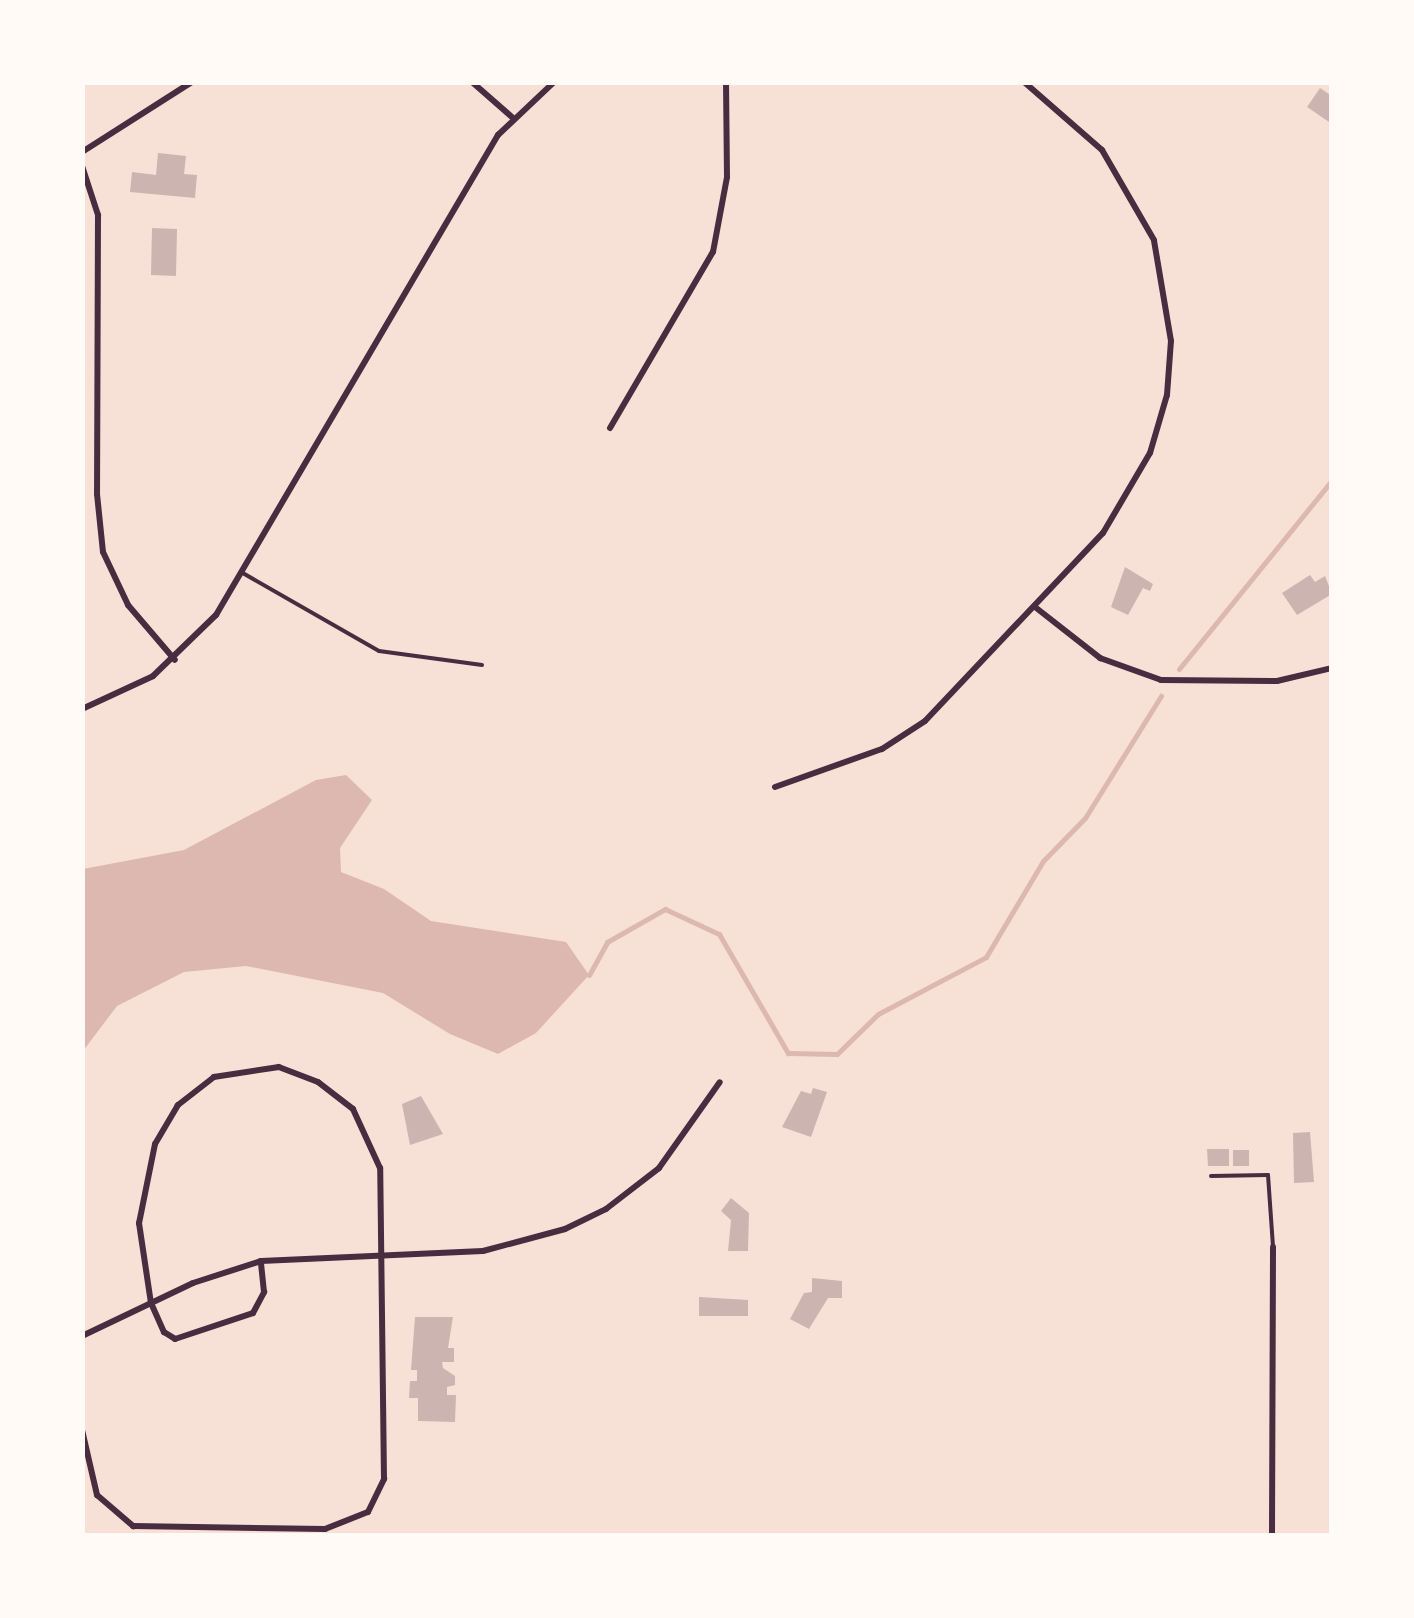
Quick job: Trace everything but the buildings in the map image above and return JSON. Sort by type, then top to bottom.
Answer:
[{"type":"street","points":[[82,152],[192,82]]},
{"type":"street","points":[[472,82],[512,117]]},
{"type":"street","points":[[82,710],[130,690],[175,660],[216,615],[512,117],[554,82]]},
{"type":"street","points":[[610,428],[713,252],[727,177],[726,82]]},
{"type":"street","points":[[775,787],[882,749],[925,721],[1103,532],[1138,480],[1167,395],[1171,341],[1164,274],[1139,207],[1078,124],[1024,82]]},
{"type":"street","points":[[82,166],[99,236],[96,494],[103,552],[128,605],[175,660]]},
{"type":"street","points":[[1035,607],[1100,658],[1161,680],[1277,681],[1332,668]]},
{"type":"street","points":[[82,1430],[97,1495],[133,1526],[325,1529],[360,1518],[380,1496],[384,1479],[380,1168],[353,1109],[300,1072],[238,1070],[194,1089],[155,1144],[138,1239],[151,1303],[164,1332],[190,1340],[259,1308],[262,1261]]},
{"type":"street","points":[[82,1336],[151,1303],[262,1261],[506,1248],[606,1209],[659,1168],[720,1082]]},
{"type":"street","points":[[1272,1536],[1273,1247]]},
{"type":"lane","points":[[241,572],[380,651],[482,664]]},
{"type":"lane","points":[[1210,1176],[1268,1175],[1273,1247]]},
{"type":"shaded area","points":[[346,775],[372,800],[340,848],[341,872],[384,889],[431,921],[566,942],[589,975],[536,1033],[498,1054],[450,1034],[383,993],[246,966],[184,972],[117,1006],[83,1051],[83,869],[184,850],[316,780]]},
{"type":"waterway","points":[[1179,669],[1332,480]]},
{"type":"waterway","points":[[589,975],[607,942],[665,909],[719,934],[788,1053],[837,1054],[878,1014],[986,957],[1043,861],[1085,818],[1161,696]]}]
